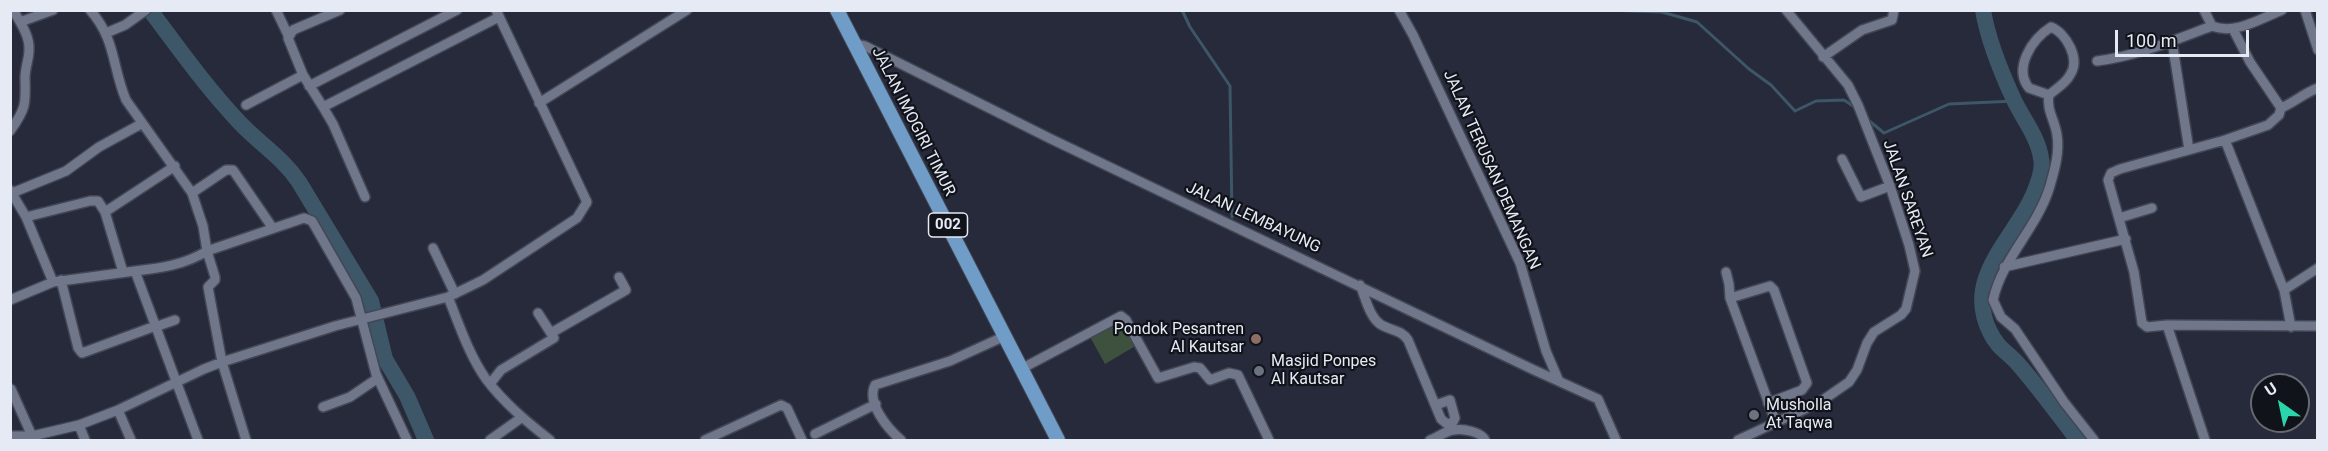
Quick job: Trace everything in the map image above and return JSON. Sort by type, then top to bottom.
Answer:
[{"type":"main road","name":"JALAN IMOGIRI TIMUR","points":[[837,10],[1058,441]]},
{"type":"street","points":[[10,131],[22,114],[27,94],[26,72],[30,48],[13,10]]},
{"type":"street","points":[[20,22],[53,10]]},
{"type":"street","points":[[90,10],[106,33],[123,92],[141,124],[175,166],[192,193],[203,226],[207,251],[215,277],[208,287],[222,362],[246,441]]},
{"type":"street","points":[[276,10],[303,75],[333,124],[365,197]]},
{"type":"street","points":[[288,36],[293,30],[340,10]]},
{"type":"street","points":[[309,86],[457,10]]},
{"type":"street","points":[[538,103],[687,10]]},
{"type":"street","name":"JALAN TERUSAN DEMANGAN","points":[[1399,10],[1413,35],[1515,252],[1546,351],[1558,379]]},
{"type":"street","name":"JALAN SAREYAN","points":[[1776,423],[1835,393],[1853,376],[1874,332],[1901,315],[1907,306],[1915,266],[1890,186],[1848,85],[1786,10]]},
{"type":"street","points":[[1823,57],[1862,30],[1892,20],[1894,10]]},
{"type":"street","points":[[2204,10],[2212,26]]},
{"type":"street","points":[[2097,61],[2132,55],[2212,26],[2233,29],[2282,10]]},
{"type":"street","points":[[2305,10],[2318,50]]},
{"type":"street","points":[[106,33],[142,13]]},
{"type":"street","points":[[10,436],[32,436],[79,425],[118,410],[222,362],[335,326],[452,296],[483,280],[570,224],[585,207],[586,202],[497,14],[323,107]]},
{"type":"street","points":[[2049,95],[2029,88],[2022,74],[2026,56],[2034,42],[2054,27],[2071,48],[2073,69],[2070,75],[2049,95],[2047,103],[2057,134],[2056,163],[2041,210],[2004,267],[1993,300],[2001,317],[2015,329],[2064,402],[2094,441]]},
{"type":"street","points":[[2233,29],[2250,62],[2281,108]]},
{"type":"street","points":[[2172,41],[2189,150]]},
{"type":"street","name":"JALAN LEMBAYUNG","points":[[855,44],[865,46],[1052,139],[1598,399],[1616,441]]},
{"type":"street","points":[[246,105],[303,75]]},
{"type":"street","points":[[2318,88],[2281,108],[2279,115],[2268,125],[2111,173],[2108,180],[2109,191],[2126,239],[2134,272],[2142,323],[2147,327],[2167,325],[2318,326]]},
{"type":"street","points":[[141,124],[99,147],[66,171],[11,192],[26,217],[57,281],[78,348],[82,353],[175,320]]},
{"type":"street","points":[[2225,140],[2284,290],[2291,327]]},
{"type":"street","points":[[1842,159],[1861,197],[1890,186]]},
{"type":"street","points":[[105,212],[175,166]]},
{"type":"street","points":[[192,193],[226,170],[232,170],[273,227]]},
{"type":"street","points":[[26,217],[96,201],[105,212],[123,272]]},
{"type":"street","points":[[2119,219],[2152,208]]},
{"type":"street","points":[[10,300],[57,281],[185,263],[207,251],[273,227],[301,218],[312,221],[356,298],[365,319],[378,378],[407,441]]},
{"type":"street","points":[[2004,267],[2126,239]]},
{"type":"street","points":[[433,248],[452,296],[465,339],[485,378],[521,418],[550,441]]},
{"type":"street","points":[[2284,290],[2318,268]]},
{"type":"street","points":[[135,271],[153,327],[198,441]]},
{"type":"street","points":[[1726,272],[1730,298],[1776,423],[1738,441]]},
{"type":"street","points":[[551,333],[628,294],[619,277]]},
{"type":"street","points":[[1360,285],[1375,319],[1381,325],[1406,336],[1436,405]]},
{"type":"street","points":[[1730,298],[1770,286],[1774,290],[1784,316],[1807,384],[1802,390],[1768,403]]},
{"type":"street","points":[[490,384],[501,370],[554,338],[538,313]]},
{"type":"street","points":[[1021,369],[1121,316],[1126,320],[1158,378],[1196,367],[1202,370],[1210,380],[1229,373],[1238,375],[1269,441]]},
{"type":"street","points":[[2167,325],[2205,441]]},
{"type":"street","points":[[901,441],[885,426],[876,404],[873,390],[880,381],[950,362],[1005,336]]},
{"type":"street","points":[[323,407],[350,397],[378,378]]},
{"type":"street","points":[[11,389],[32,436]]},
{"type":"street","points":[[815,434],[876,404]]},
{"type":"street","points":[[705,441],[781,405],[787,408],[802,441]]},
{"type":"street","points":[[118,410],[131,441]]},
{"type":"street","points":[[490,441],[521,418]]},
{"type":"street","points":[[79,425],[85,441]]},
{"type":"street","points":[[1430,441],[1458,429],[1479,434],[1485,441]]},
{"type":"green space","points":[[1122,319],[1137,345],[1105,364],[1089,335]]},
{"type":"waterway","points":[[150,10],[228,110],[285,165],[299,182],[371,301],[385,359],[407,396],[426,440]]},
{"type":"waterway","points":[[1182,10],[1190,27],[1230,86],[1232,217]]},
{"type":"waterway","points":[[1605,10],[1662,12],[1697,22],[1749,69],[1771,85],[1795,111],[1816,101],[1844,100],[1856,108]]},
{"type":"waterway","points":[[1983,10],[1988,33],[2004,78],[2037,143],[2042,164],[2029,204],[1996,256],[1988,273],[1983,292],[1983,311],[1996,342],[2027,374],[2078,440]]},
{"type":"waterway","points":[[1867,119],[1884,133],[1949,104],[2015,101]]},
{"type":"place","name":"Pondok Pesantren Al Kautsar","points":[[1256,339]]},
{"type":"place","name":"Masjid Ponpes Al Kautsar","points":[[1259,371]]},
{"type":"place","name":"Musholla At Taqwa","points":[[1754,415]]}]
